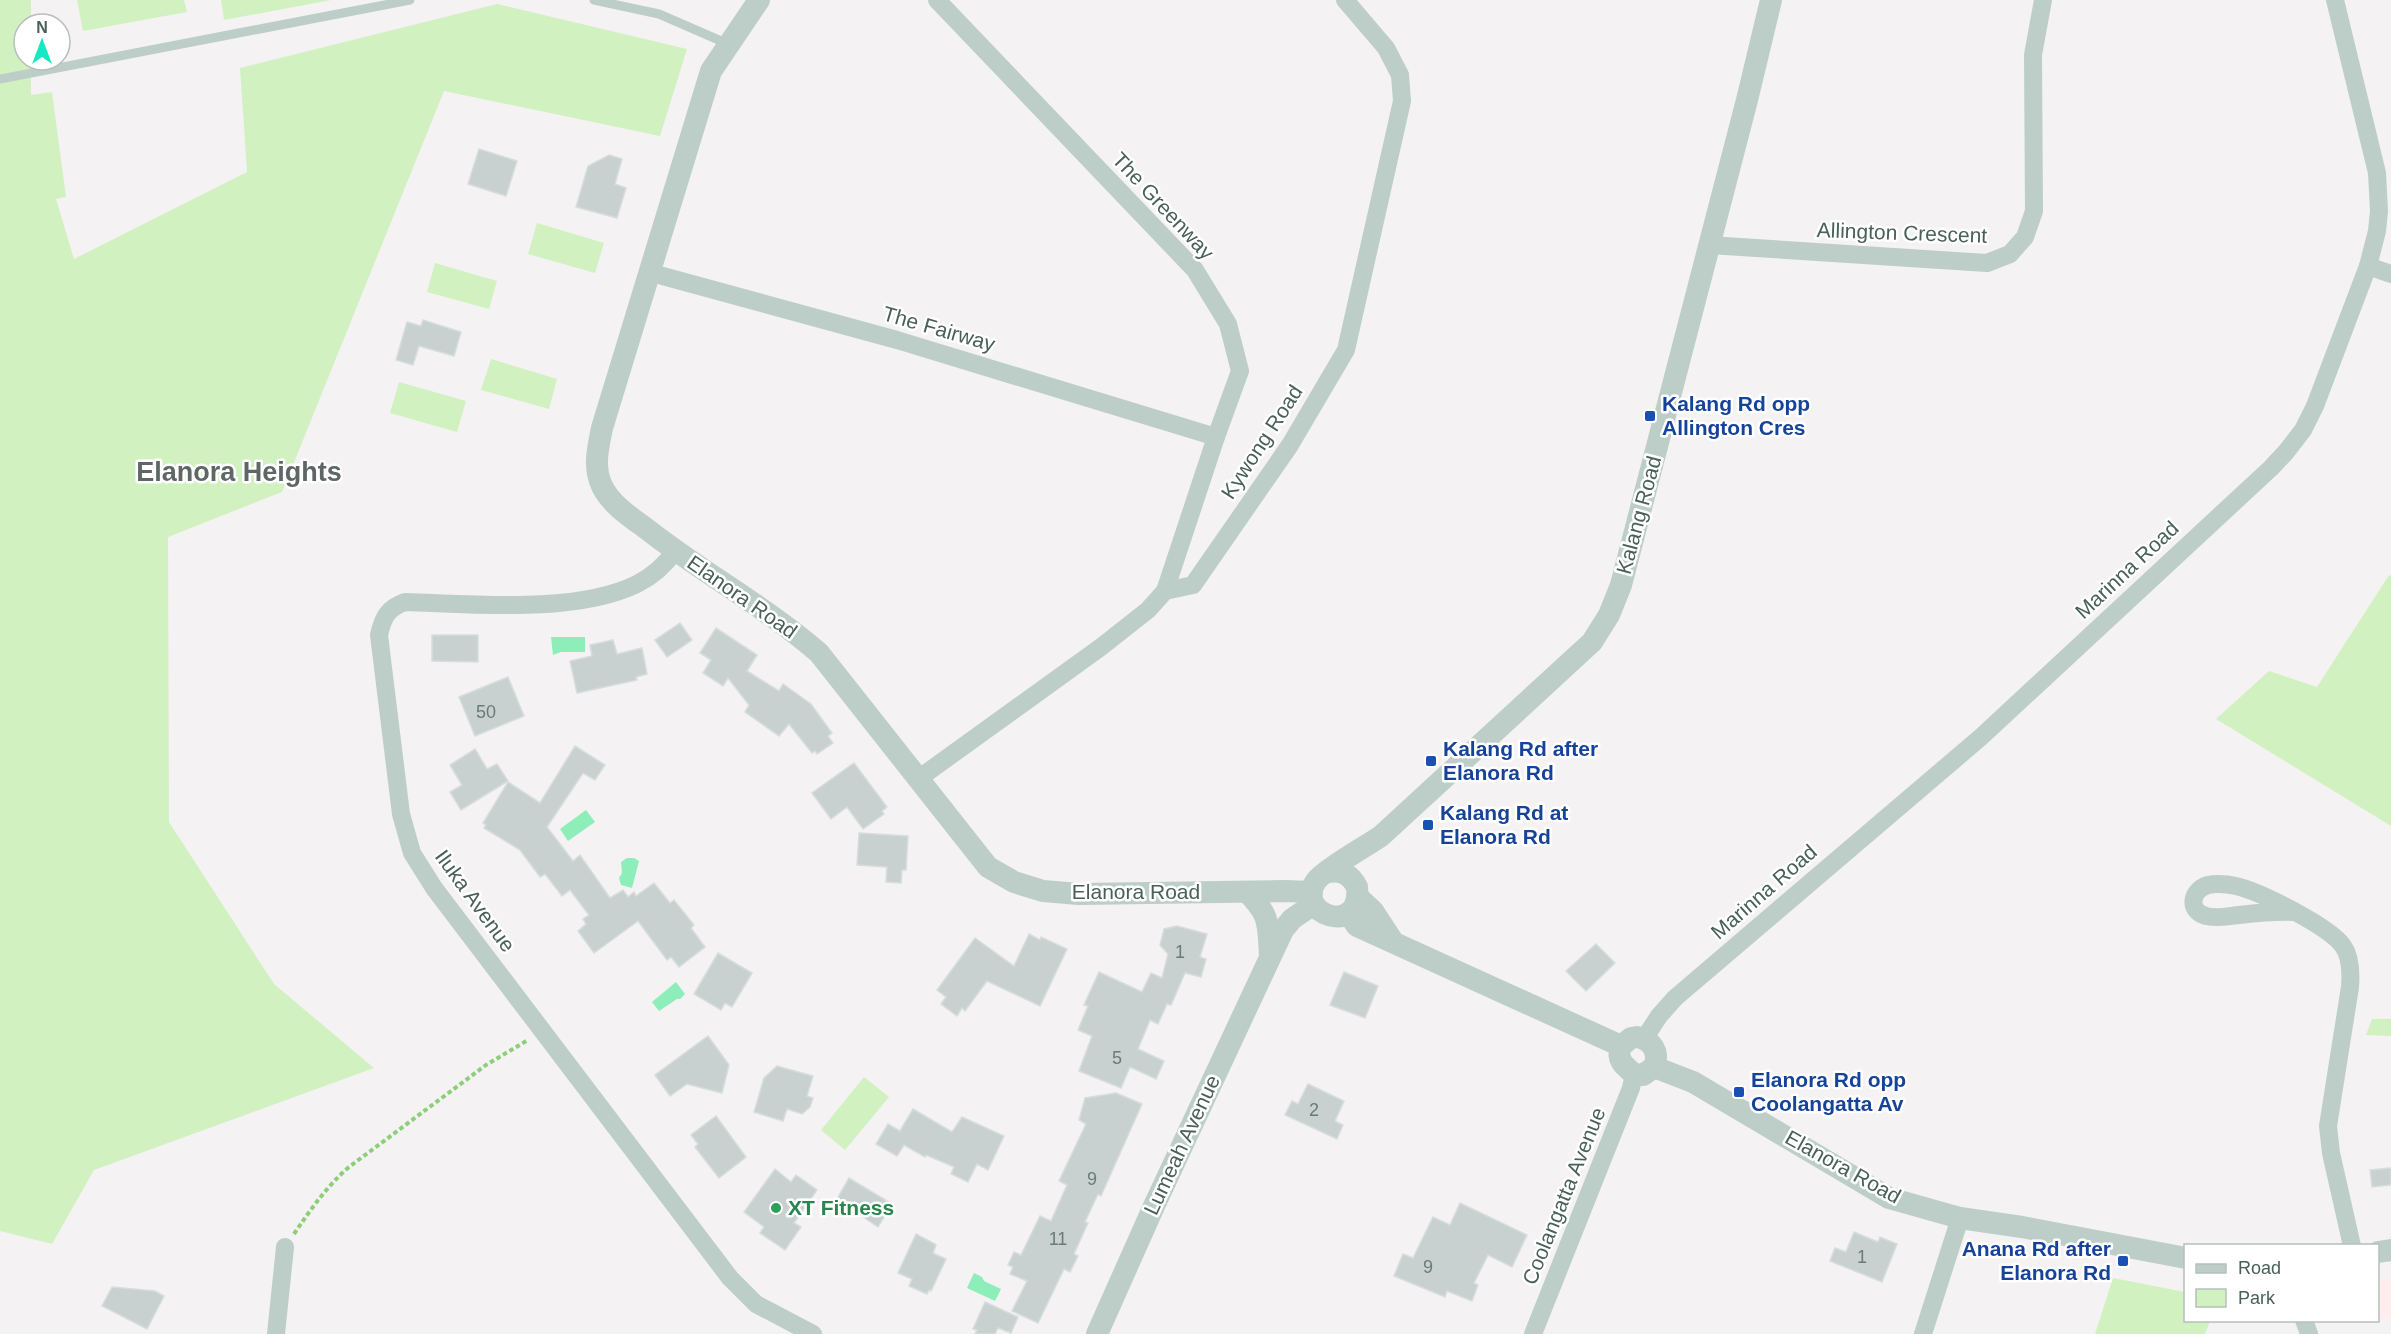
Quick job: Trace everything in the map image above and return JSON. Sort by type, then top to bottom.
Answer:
[{"type":"street","name":"Elanora Road","points":[[759,0],[711,71],[602,428],[596,463],[602,487],[617,505],[675,552],[797,634],[819,653],[987,867],[1014,882],[1043,891],[1080,894],[1247,892],[1313,898]]},
{"type":"street","name":"The Greenway","points":[[938,0],[1195,270],[1228,324],[1240,371],[1165,591]]},
{"type":"street","name":"Kywong Road","points":[[1165,591],[1193,585],[1290,445],[1346,350],[1402,101],[1401,75],[1386,48],[1345,0]]},
{"type":"street","name":"Kalang Road","points":[[1328,872],[1382,836],[1592,642],[1609,615],[1621,585],[1771,0]]},
{"type":"street","name":"Allington Crescent","points":[[1709,245],[1987,263],[2010,254],[2025,237],[2034,211],[2033,56],[2043,0]]},
{"type":"street","name":"Marinna Road","points":[[1644,1038],[1675,998],[1981,737],[2286,452],[2303,430],[2315,406],[2368,266],[2377,231],[2379,211],[2377,173],[2335,0]]},
{"type":"street","points":[[2368,266],[2391,274]]},
{"type":"street","name":"The Fairway","points":[[648,272],[897,340],[1216,437]]},
{"type":"street","name":"Iluka Avenue","points":[[675,552],[663,567],[637,584],[595,597],[538,605],[405,602],[394,606],[386,614],[378,635],[400,814],[411,853],[434,888],[730,1278],[756,1304],[813,1334]]},
{"type":"street","points":[[918,779],[1101,647],[1148,610],[1165,591]]},
{"type":"street","name":"Kalang Road","points":[[1353,896],[1382,836]]},
{"type":"street","points":[[1270,957],[1283,930],[1313,898],[1317,879],[1328,872],[1341,871],[1353,896],[1357,926],[1622,1046]]},
{"type":"street","points":[[1247,892],[1264,910],[1268,923],[1270,957]]},
{"type":"street","points":[[1313,898],[1320,912],[1339,917],[1353,896]]},
{"type":"street","points":[[2294,912],[2327,929],[2345,949],[2349,962],[2350,987],[2328,1126],[2331,1153],[2352,1244]]},
{"type":"street","name":"Lumeah Avenue","points":[[1097,1334],[1176,1157],[1270,957]]},
{"type":"street","points":[[1631,1038],[1644,1038],[1656,1053],[1644,1071],[1622,1064],[1619,1052],[1622,1046],[1631,1038]]},
{"type":"street","name":"Elanora Road","points":[[1644,1071],[1693,1082],[1889,1198],[1960,1218],[2022,1227],[2184,1258]]},
{"type":"street","name":"Coolangatta Avenue","points":[[1533,1334],[1631,1088],[1644,1071]]},
{"type":"street","points":[[1923,1334],[1960,1218]]},
{"type":"street","points":[[276,1334],[285,1247]]},
{"type":"lane","points":[[0,79],[410,0]]},
{"type":"lane","points":[[594,0],[659,14],[728,44]]},
{"type":"path","points":[[302,1223],[330,1184],[349,1167],[486,1065],[528,1040]]},
{"type":"shaded area","points":[[551,637],[585,637],[585,652],[561,652],[553,655]]},
{"type":"shaded area","points":[[586,810],[595,822],[568,841],[560,829]]},
{"type":"shaded area","points":[[627,858],[639,861],[632,888],[621,885],[619,878],[622,873],[621,862]]},
{"type":"shaded area","points":[[676,982],[685,994],[659,1011],[652,1002]]},
{"type":"shaded area","points":[[974,1273],[1001,1289],[995,1301],[967,1288]]},
{"type":"shaded area","points":[[2391,1279],[2391,1317],[2379,1319],[2379,1280]]},
{"type":"green space","points":[[0,0],[31,0],[31,12],[12,12],[12,72],[31,72],[31,95],[52,92],[66,197],[56,199],[74,259],[247,172],[240,68],[497,4],[687,49],[660,136],[444,91],[282,492],[168,537],[169,822],[274,984],[374,1068],[94,1170],[52,1244],[0,1231]]},
{"type":"green space","points":[[77,0],[184,0],[187,12],[83,31]]},
{"type":"green space","points":[[221,0],[331,0],[224,20]]},
{"type":"green space","points":[[537,223],[604,243],[595,273],[528,254]]},
{"type":"green space","points":[[435,263],[497,281],[489,309],[427,292]]},
{"type":"green space","points":[[491,359],[557,379],[549,409],[481,390]]},
{"type":"green space","points":[[399,382],[466,401],[457,432],[390,413]]},
{"type":"green space","points":[[2389,575],[2391,576],[2391,826],[2216,719],[2269,671],[2317,687]]},
{"type":"green space","points":[[2372,1019],[2391,1019],[2391,1036],[2366,1035]]},
{"type":"green space","points":[[864,1077],[889,1097],[845,1150],[821,1130]]},
{"type":"green space","points":[[2113,1278],[2184,1292],[2184,1322],[2210,1322],[2205,1334],[2095,1334]]},
{"type":"building","points":[[479,149],[517,161],[506,196],[468,184]]},
{"type":"building","points":[[609,155],[622,159],[615,184],[626,188],[617,218],[576,207],[588,166]]},
{"type":"building","points":[[423,320],[461,332],[454,356],[419,346],[413,365],[396,360],[407,322],[421,326]]},
{"type":"building","points":[[680,623],[692,640],[667,657],[655,640]]},
{"type":"building","points":[[716,628],[757,655],[747,671],[779,691],[783,684],[811,704],[832,733],[828,736],[833,743],[817,754],[815,751],[812,753],[789,724],[779,736],[745,712],[749,705],[728,678],[723,686],[703,673],[711,660],[700,653]]},
{"type":"building","points":[[432,635],[478,635],[478,662],[432,661]]},
{"type":"building","points":[[613,640],[617,654],[642,648],[647,674],[636,677],[637,680],[577,693],[570,661],[592,656],[590,645]]},
{"type":"building","points":[[508,677],[524,716],[475,736],[459,697]]},
{"type":"building","points":[[575,746],[605,765],[595,780],[583,773],[547,827],[573,861],[580,855],[610,898],[623,890],[628,897],[634,892],[636,896],[654,883],[670,903],[674,900],[694,925],[691,928],[705,947],[679,967],[671,957],[667,960],[638,921],[594,953],[578,931],[586,924],[583,919],[589,915],[570,890],[562,896],[545,874],[540,877],[520,850],[484,828],[486,825],[483,823],[508,782],[540,803]]},
{"type":"building","points":[[475,749],[487,769],[497,764],[508,781],[461,810],[450,792],[462,785],[450,765]]},
{"type":"building","points":[[854,763],[887,807],[882,811],[884,814],[863,829],[847,807],[831,819],[812,793]]},
{"type":"building","points":[[859,833],[908,836],[906,870],[902,870],[901,883],[886,882],[887,867],[857,865]]},
{"type":"building","points":[[1177,926],[1207,934],[1200,957],[1206,959],[1201,977],[1185,973],[1171,1005],[1167,1004],[1158,1024],[1150,1020],[1138,1049],[1164,1061],[1156,1079],[1130,1067],[1121,1088],[1079,1071],[1092,1036],[1078,1030],[1088,1006],[1084,1005],[1099,972],[1142,992],[1151,973],[1162,978],[1168,954],[1160,945],[1164,929]]},
{"type":"building","points":[[1029,934],[1067,949],[1040,1006],[987,981],[965,1011],[962,1008],[957,1016],[941,1004],[946,997],[937,990],[975,938],[1014,966]]},
{"type":"building","points":[[1596,944],[1615,963],[1586,991],[1566,971]]},
{"type":"building","points":[[718,953],[752,973],[732,1007],[725,1003],[721,1010],[694,994]]},
{"type":"building","points":[[1344,972],[1378,986],[1365,1018],[1330,1005]]},
{"type":"building","points":[[708,1036],[729,1065],[722,1093],[687,1084],[670,1096],[655,1075]]},
{"type":"building","points":[[777,1066],[813,1076],[807,1096],[813,1098],[810,1107],[802,1114],[787,1109],[783,1121],[754,1112],[764,1078]]},
{"type":"building","points":[[1308,1084],[1344,1101],[1335,1121],[1343,1125],[1337,1139],[1285,1115],[1292,1101],[1298,1104]]},
{"type":"building","points":[[1116,1093],[1142,1104],[1101,1196],[1098,1194],[1085,1222],[1088,1223],[1074,1254],[1078,1256],[1070,1272],[1064,1269],[1038,1323],[1012,1311],[1027,1281],[1010,1274],[1013,1267],[1008,1265],[1014,1252],[1021,1255],[1040,1216],[1051,1221],[1067,1185],[1059,1181],[1086,1124],[1079,1120],[1085,1098]]},
{"type":"building","points":[[913,1109],[952,1132],[962,1117],[1004,1136],[988,1170],[977,1164],[968,1182],[951,1174],[954,1167],[926,1155],[925,1157],[904,1145],[897,1156],[876,1144],[888,1124],[900,1131]]},
{"type":"building","points":[[716,1116],[746,1157],[719,1178],[695,1147],[698,1144],[691,1135]]},
{"type":"building","points":[[2391,1168],[2391,1185],[2372,1187],[2370,1170]]},
{"type":"building","name":"XT Fitness","points":[[775,1169],[791,1182],[796,1175],[817,1190],[794,1223],[801,1227],[785,1250],[760,1233],[764,1227],[744,1212]]},
{"type":"building","points":[[849,1178],[892,1204],[878,1227],[837,1199]]},
{"type":"building","points":[[1460,1203],[1527,1235],[1512,1267],[1488,1255],[1474,1283],[1478,1285],[1472,1301],[1447,1291],[1445,1297],[1394,1276],[1403,1254],[1413,1258],[1433,1217],[1450,1225]]},
{"type":"building","points":[[1854,1232],[1878,1242],[1880,1237],[1897,1244],[1882,1282],[1830,1261],[1835,1248],[1846,1252]]},
{"type":"building","points":[[916,1234],[935,1244],[933,1253],[946,1259],[931,1291],[929,1290],[927,1294],[909,1286],[912,1279],[898,1273]]},
{"type":"building","points":[[112,1287],[155,1291],[164,1296],[147,1329],[102,1306]]},
{"type":"building","points":[[985,1302],[1018,1317],[1011,1333],[998,1328],[995,1334],[975,1334],[977,1330],[973,1329]]},
{"type":"place","name":"Kalang Rd opp Allington Cres","points":[[1650,416]]},
{"type":"place","name":"Kalang Rd after Elanora Rd","points":[[1431,761]]},
{"type":"place","name":"Kalang Rd at Elanora Rd","points":[[1428,825]]},
{"type":"place","name":"Elanora Rd opp Coolangatta Av","points":[[1739,1092]]},
{"type":"place","name":"XT Fitness","points":[[776,1208]]},
{"type":"place","name":"Anana Rd after Elanora Rd","points":[[2123,1261]]},
{"type":"district","name":"Elanora Heights","points":[[239,472]]}]
